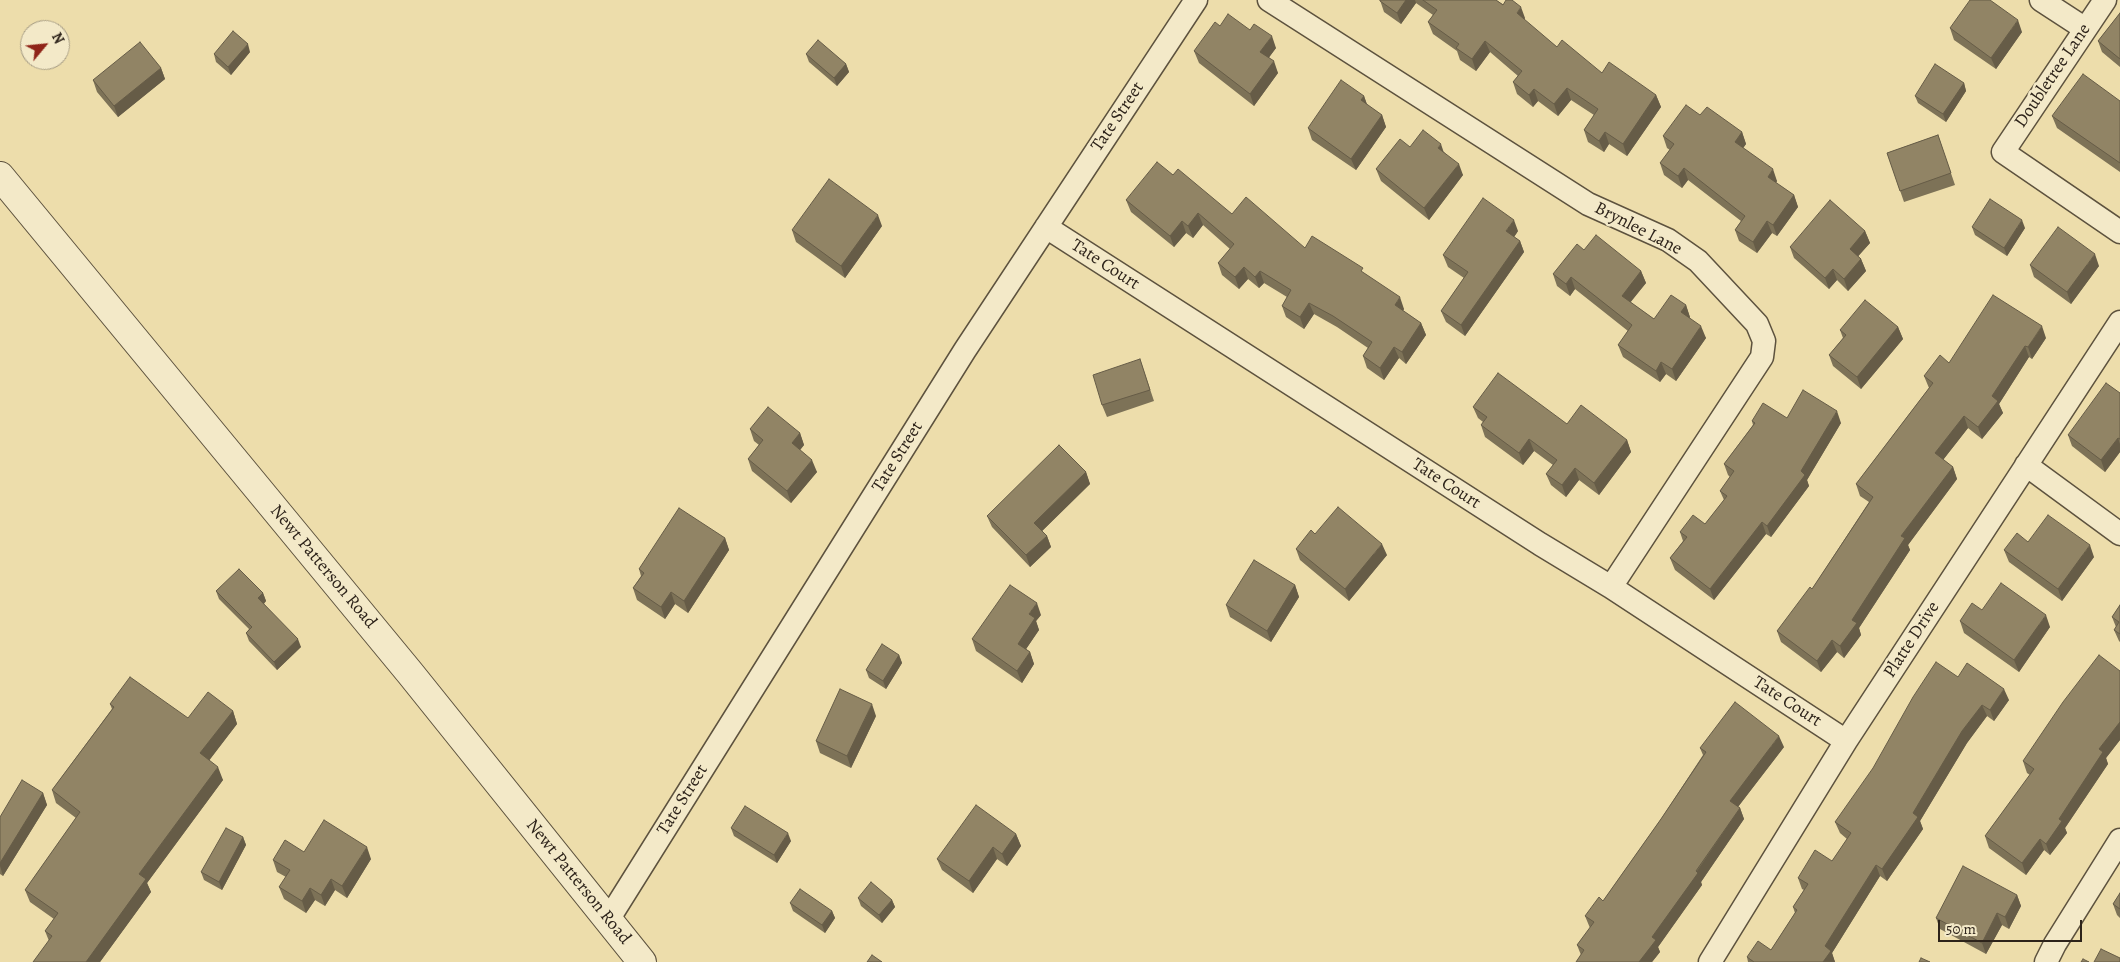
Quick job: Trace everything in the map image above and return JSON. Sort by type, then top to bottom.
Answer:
[{"type":"street","name":"Tate Street","points":[[608,920],[965,350],[1196,0]]},
{"type":"street","name":"Brynlee Lane","points":[[1270,0],[1588,204],[1668,240],[1698,261],[1757,324],[1764,340],[1762,357],[1612,587]]},
{"type":"street","points":[[2041,0],[2084,28]]},
{"type":"street","name":"Doubletree Lane","points":[[2105,0],[2084,28],[2003,152],[2120,232]]},
{"type":"street","name":"Newt Patterson Road","points":[[0,176],[410,673],[642,962]]},
{"type":"street","name":"Tate Court","points":[[1046,227],[1540,544],[1612,587],[1846,741]]},
{"type":"street","name":"Platte Drive","points":[[1710,962],[1846,741],[2120,322]]},
{"type":"street","points":[[2026,465],[2120,534]]},
{"type":"street","points":[[2046,962],[2055,944],[2120,840]]},
{"type":"building","points":[[1380,0],[1406,0],[1397,13]]},
{"type":"building","points":[[1423,0],[1496,0],[1503,5],[1506,0],[1512,0],[1521,7],[1517,13],[1557,47],[1562,40],[1602,73],[1609,62],[1656,95],[1623,144],[1605,132],[1599,141],[1584,130],[1598,109],[1567,88],[1554,104],[1534,89],[1529,95],[1513,82],[1522,71],[1485,41],[1472,59],[1456,48],[1459,44],[1428,22],[1437,10]]},
{"type":"building","points":[[1970,0],[1990,0],[2018,20],[1991,58],[1950,28]]},
{"type":"building","points":[[2120,13],[2120,59],[2098,41]]},
{"type":"building","points":[[1228,14],[1250,30],[1254,24],[1272,36],[1260,52],[1274,61],[1250,94],[1194,51],[1215,22],[1220,26]]},
{"type":"building","points":[[233,31],[248,44],[228,67],[214,54]]},
{"type":"building","points":[[818,40],[846,64],[834,78],[806,54]]},
{"type":"building","points":[[140,42],[161,68],[114,106],[93,80]]},
{"type":"building","points":[[1935,64],[1964,83],[1943,114],[1915,96]]},
{"type":"building","points":[[2083,74],[2120,101],[2120,163],[2052,116]]},
{"type":"building","points":[[1341,80],[1364,96],[1361,100],[1382,115],[1351,159],[1308,128]]},
{"type":"building","points":[[1686,105],[1700,115],[1707,107],[1742,132],[1735,142],[1773,169],[1768,177],[1794,195],[1773,225],[1767,221],[1753,242],[1735,230],[1745,216],[1684,168],[1678,176],[1660,163],[1674,144],[1663,136]]},
{"type":"building","points":[[1423,130],[1441,144],[1438,148],[1459,164],[1424,208],[1376,169],[1400,139],[1410,147]]},
{"type":"building","points":[[1938,135],[1951,173],[1900,191],[1887,153]]},
{"type":"building","points":[[1157,162],[1173,175],[1178,169],[1232,214],[1246,197],[1305,248],[1312,236],[1363,268],[1361,271],[1400,297],[1395,305],[1421,323],[1402,352],[1394,347],[1380,368],[1363,356],[1372,342],[1333,316],[1309,303],[1300,317],[1282,306],[1291,290],[1260,271],[1255,277],[1244,267],[1235,277],[1218,263],[1234,244],[1198,213],[1188,226],[1182,221],[1170,236],[1126,200]]},
{"type":"building","points":[[829,179],[878,215],[841,266],[792,230]]},
{"type":"building","points":[[1483,198],[1514,220],[1506,231],[1520,241],[1461,325],[1441,311],[1468,272],[1443,255]]},
{"type":"building","points":[[1990,199],[2022,220],[2004,248],[1972,227]]},
{"type":"building","points":[[1830,200],[1865,231],[1850,249],[1861,259],[1844,279],[1833,269],[1825,278],[1790,247]]},
{"type":"building","points":[[2058,227],[2095,254],[2067,292],[2030,265]]},
{"type":"building","points":[[1596,235],[1641,271],[1622,296],[1654,319],[1671,295],[1686,305],[1681,312],[1701,326],[1672,369],[1661,362],[1656,371],[1618,345],[1632,325],[1571,277],[1566,284],[1553,274],[1577,244],[1584,250]]},
{"type":"building","points":[[1993,295],[2042,326],[2028,347],[2025,346],[1992,396],[1998,401],[1978,427],[1964,416],[1935,453],[1953,467],[1901,536],[1905,538],[1852,620],[1857,623],[1840,646],[1832,640],[1817,661],[1777,631],[1810,587],[1812,589],[1873,497],[1856,484],[1933,383],[1924,376],[1940,355],[1949,363]]},
{"type":"building","points":[[1865,300],[1898,327],[1857,377],[1829,355],[1846,335],[1840,330]]},
{"type":"building","points":[[1140,359],[1150,390],[1102,405],[1093,375]]},
{"type":"building","points":[[1498,373],[1567,424],[1581,405],[1627,440],[1594,483],[1575,468],[1562,485],[1546,474],[1557,460],[1529,439],[1519,453],[1481,425],[1487,417],[1473,407]]},
{"type":"building","points":[[2106,383],[2120,393],[2120,439],[2118,438],[2101,460],[2068,435]]},
{"type":"building","points":[[1803,390],[1837,411],[1801,471],[1805,475],[1767,526],[1762,522],[1710,589],[1670,558],[1687,537],[1680,532],[1693,515],[1705,524],[1727,496],[1720,491],[1734,471],[1724,464],[1755,423],[1752,421],[1763,403],[1787,418]]},
{"type":"building","points":[[768,407],[800,433],[792,443],[812,460],[787,491],[748,459],[763,440],[750,429]]},
{"type":"building","points":[[1059,445],[1086,472],[1034,523],[1047,536],[1026,555],[987,516]]},
{"type":"building","points":[[1338,507],[1382,544],[1345,589],[1296,549],[1311,530],[1315,534]]},
{"type":"building","points":[[679,508],[725,538],[684,601],[671,592],[661,607],[633,588],[644,573],[639,569]]},
{"type":"building","points":[[2048,515],[2090,545],[2058,589],[2004,550],[2017,533],[2028,542]]},
{"type":"building","points":[[1254,560],[1295,585],[1267,631],[1226,605]]},
{"type":"building","points":[[239,569],[263,593],[258,598],[298,639],[274,662],[246,633],[252,627],[216,591]]},
{"type":"building","points":[[2001,583],[2046,615],[2014,660],[1960,621],[1972,603],[1982,610]]},
{"type":"building","points":[[1010,585],[1037,603],[1029,614],[1035,618],[1018,644],[1030,652],[1017,671],[972,639]]},
{"type":"building","points":[[2120,605],[2120,634],[2114,630],[2119,622],[2112,617]]},
{"type":"building","points":[[882,644],[899,655],[883,681],[866,670]]},
{"type":"building","points":[[2099,655],[2120,671],[2120,722],[2099,749],[2103,752],[2059,819],[2062,821],[2046,844],[2040,839],[2022,863],[1985,836],[2034,769],[2023,761],[2063,702]]},
{"type":"building","points":[[1936,662],[1958,677],[1967,663],[2004,689],[1990,710],[1982,705],[1962,731],[1913,813],[1918,817],[1882,869],[1876,865],[1825,946],[1831,951],[1823,962],[1754,962],[1747,957],[1758,941],[1771,950],[1797,910],[1793,907],[1808,884],[1798,878],[1815,850],[1832,861],[1851,833],[1835,822],[1873,768],[1913,697]]},
{"type":"building","points":[[130,677],[188,718],[208,692],[233,711],[200,753],[218,767],[139,874],[146,879],[86,962],[33,962],[52,936],[45,931],[58,913],[25,890],[80,812],[52,790],[114,707],[110,704]]},
{"type":"building","points":[[840,689],[872,704],[847,756],[816,741]]},
{"type":"building","points":[[1735,702],[1779,736],[1730,801],[1740,808],[1696,871],[1698,873],[1652,937],[1656,940],[1639,962],[1576,962],[1584,950],[1577,945],[1594,922],[1585,916],[1599,897],[1603,901],[1661,819],[1706,752],[1700,748]]},
{"type":"building","points":[[22,780],[43,793],[0,863],[0,817]]},
{"type":"building","points":[[976,805],[1016,834],[1002,854],[993,847],[969,881],[937,859]]},
{"type":"building","points":[[745,806],[788,833],[774,855],[731,828]]},
{"type":"building","points":[[324,820],[367,847],[342,886],[331,879],[321,895],[310,888],[302,901],[279,887],[290,870],[273,860],[285,840],[304,852]]},
{"type":"building","points":[[226,828],[243,837],[219,882],[201,872]]},
{"type":"building","points":[[1963,866],[2017,895],[2005,917],[1997,913],[1982,943],[1936,918]]},
{"type":"building","points":[[871,882],[892,900],[879,915],[858,898]]},
{"type":"building","points":[[800,889],[832,911],[822,925],[790,903]]},
{"type":"building","points":[[2120,893],[2120,909],[2113,904]]},
{"type":"building","points":[[2101,949],[2120,958],[2120,962],[2094,962]]},
{"type":"building","points":[[872,955],[882,962],[867,962]]},
{"type":"building","points":[[1921,958],[1930,962],[1919,962]]}]
